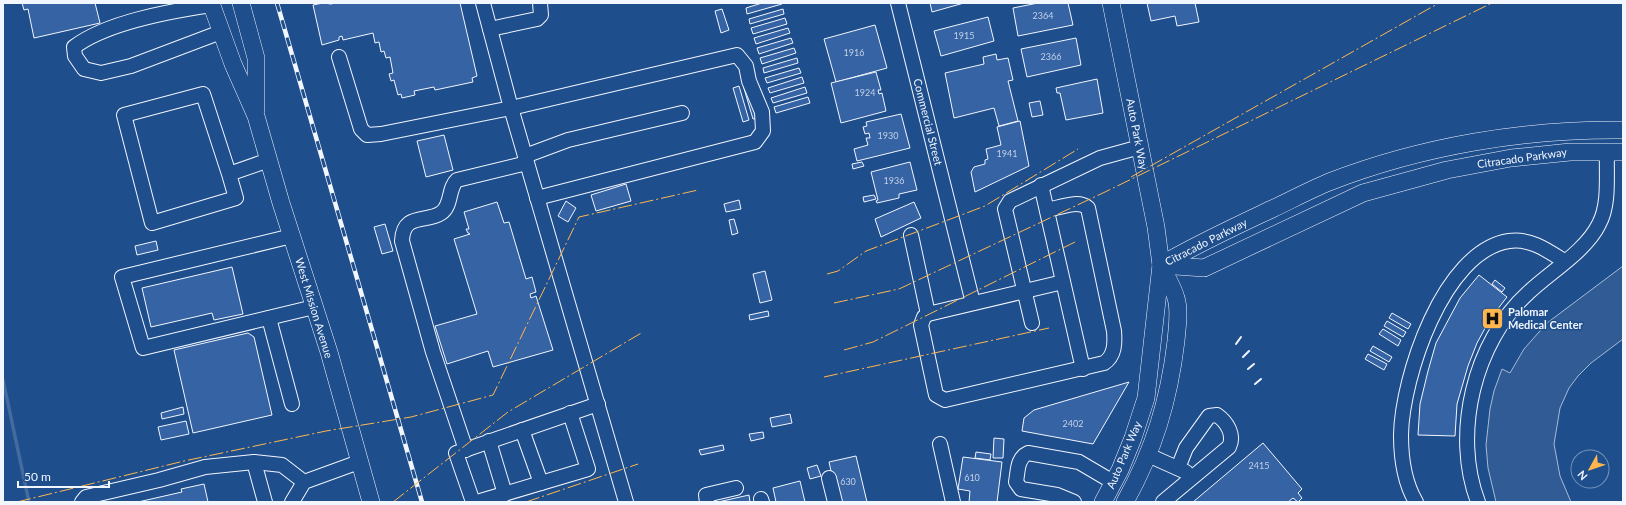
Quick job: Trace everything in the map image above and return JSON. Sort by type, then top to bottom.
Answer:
[{"type":"main road","name":"West Mission Avenue","points":[[241,3],[256,58],[256,116]]},
{"type":"main road","name":"Auto Park Way","points":[[1103,502],[1133,438],[1146,398],[1161,265],[1156,228],[1111,3]]},
{"type":"main road","name":"West Mission Avenue","points":[[212,4],[233,64],[256,116],[371,502]]},
{"type":"main road","name":"Citracado Parkway","points":[[1161,265],[1195,246],[1329,182],[1385,163],[1502,137],[1533,134],[1623,130]]},
{"type":"main road","name":"Citracado Parkway","points":[[1161,265],[1204,268],[1363,193],[1447,170],[1523,156],[1570,152],[1615,152]]},
{"type":"main road","name":"Auto Park Way","points":[[1124,502],[1148,455],[1165,408],[1173,363],[1178,321],[1177,299],[1161,265]]},
{"type":"street","points":[[483,3],[511,108],[626,502]]},
{"type":"street","points":[[490,29],[537,19],[541,15],[540,3]]},
{"type":"street","name":"Commercial Street","points":[[898,3],[973,303]]},
{"type":"street","points":[[212,4],[148,10],[86,38],[74,47],[75,56],[84,69],[100,73],[131,66],[221,32]]},
{"type":"street","points":[[338,57],[361,129],[367,135],[381,134],[511,108],[737,55],[746,66],[749,81],[762,112],[763,131],[755,142],[537,198]]},
{"type":"street","points":[[203,94],[229,174],[236,198],[152,224],[124,115],[203,94]]},
{"type":"street","points":[[466,450],[433,352],[402,241],[402,233],[410,223],[417,219],[441,213],[446,207],[452,184],[458,180],[526,159],[568,140],[682,113]]},
{"type":"street","points":[[1032,323],[1006,209],[1010,201],[1100,158],[1140,147]]},
{"type":"street","points":[[1478,502],[1469,471],[1467,437],[1471,403],[1484,358],[1497,332],[1518,303],[1589,238],[1600,222],[1615,152]]},
{"type":"street","points":[[229,174],[269,160]]},
{"type":"street","points":[[1041,185],[1083,368]]},
{"type":"street","points":[[1047,210],[1078,203],[1088,208],[1114,331],[1115,342],[1110,360],[1104,364],[945,400],[940,399],[936,395],[921,325],[924,317],[928,314],[1063,282]]},
{"type":"street","points":[[911,235],[928,314]]},
{"type":"street","points":[[292,236],[226,250],[122,277],[143,348],[314,307]]},
{"type":"street","points":[[1416,502],[1409,488],[1403,464],[1401,434],[1403,418],[1413,368],[1428,327],[1442,297],[1458,275],[1474,259],[1495,245],[1508,241],[1526,241],[1541,246],[1564,261]]},
{"type":"street","points":[[269,318],[292,404]]},
{"type":"street","points":[[473,502],[456,453],[598,404]]},
{"type":"street","points":[[476,502],[588,469],[570,413]]},
{"type":"street","points":[[1163,502],[1229,447],[1231,442],[1226,422],[1217,415],[1209,416],[1186,448],[1178,468]]},
{"type":"street","points":[[522,430],[541,483]]},
{"type":"street","points":[[489,441],[505,494]]},
{"type":"street","points":[[940,444],[953,502]]},
{"type":"street","points":[[1074,502],[1057,495],[1021,489],[1016,482],[1020,460],[1023,455],[1028,453],[1079,462],[1113,482]]},
{"type":"street","points":[[1148,455],[1195,476]]},
{"type":"street","points":[[82,502],[86,497],[159,480],[205,467],[254,462],[282,465],[304,482]]},
{"type":"street","points":[[254,462],[265,502]]},
{"type":"street","points":[[292,502],[304,482],[359,462]]},
{"type":"street","points":[[829,478],[835,502]]},
{"type":"street","points":[[707,502],[706,495],[736,488]]},
{"type":"shaded area","points":[[1623,266],[1623,339],[1591,363],[1578,376],[1569,388],[1560,408],[1554,444],[1560,476],[1571,502],[1496,502],[1488,468],[1486,445],[1490,409],[1494,391],[1502,369],[1510,373],[1524,349],[1547,323]]},
{"type":"building","points":[[22,3],[95,3],[100,23],[34,38],[28,9],[24,10]]},
{"type":"building","points":[[323,3],[460,3],[477,76],[472,78],[473,82],[435,90],[434,87],[414,91],[415,95],[402,98],[401,94],[398,95],[394,80],[391,81],[389,74],[393,73],[390,57],[386,58],[384,51],[381,52],[379,42],[375,43],[373,33],[343,40],[342,36],[339,37],[339,40],[322,45],[313,5]]},
{"type":"building","points":[[762,3],[782,4],[747,14],[746,8]]},
{"type":"building","points":[[930,3],[964,3],[932,12]]},
{"type":"building","points":[[1038,3],[1068,3],[1073,25],[1018,36],[1013,8]]},
{"type":"building","points":[[1147,3],[1195,3],[1199,22],[1177,26],[1175,16],[1151,21]]},
{"type":"building","points":[[722,9],[729,30],[721,33],[715,11]]},
{"type":"building","points":[[783,9],[784,14],[750,24],[749,19]]},
{"type":"building","points":[[988,17],[994,41],[941,56],[934,31]]},
{"type":"building","points":[[785,18],[787,24],[753,34],[751,28]]},
{"type":"building","points":[[875,25],[887,68],[836,82],[824,39]]},
{"type":"building","points":[[788,28],[790,33],[756,44],[754,38]]},
{"type":"building","points":[[791,38],[793,43],[759,54],[757,48]]},
{"type":"building","points":[[1076,38],[1081,65],[1027,77],[1021,49]]},
{"type":"building","points":[[794,48],[796,53],[762,64],[760,58]]},
{"type":"building","points":[[996,54],[997,60],[1008,58],[1013,80],[1008,81],[1018,121],[999,126],[994,108],[954,118],[945,73],[984,64],[983,57]]},
{"type":"building","points":[[797,58],[798,63],[764,73],[763,68]]},
{"type":"building","points":[[799,68],[801,73],[767,83],[765,78]]},
{"type":"building","points":[[876,72],[881,90],[878,90],[879,94],[882,93],[886,111],[841,123],[831,83]]},
{"type":"building","points":[[802,77],[804,83],[770,93],[768,88]]},
{"type":"building","points":[[1097,79],[1103,113],[1066,120],[1060,93],[1057,93],[1056,88]]},
{"type":"building","points":[[749,84],[758,118],[753,119],[743,85]]},
{"type":"building","points":[[739,86],[749,120],[743,122],[733,88]]},
{"type":"building","points":[[805,87],[807,93],[773,103],[771,98]]},
{"type":"building","points":[[808,97],[810,103],[776,113],[774,107]]},
{"type":"building","points":[[1040,101],[1043,115],[1032,117],[1029,103]]},
{"type":"building","points":[[901,114],[910,148],[857,161],[854,149],[868,145],[866,138],[870,138],[869,133],[865,134],[863,127],[867,126],[866,122]]},
{"type":"building","points":[[1020,121],[1029,166],[975,192],[971,172],[974,167],[985,164],[985,160],[988,159],[986,149],[1001,145],[997,127]]},
{"type":"building","points":[[444,135],[453,170],[426,177],[417,141]]},
{"type":"building","points":[[862,162],[864,166],[853,169],[852,164]]},
{"type":"building","points":[[910,162],[917,190],[899,194],[899,198],[877,203],[876,201],[878,200],[871,172]]},
{"type":"building","points":[[626,184],[631,201],[596,211],[591,195]]},
{"type":"building","points":[[874,195],[876,199],[864,202],[863,197]]},
{"type":"building","points":[[739,200],[741,209],[726,212],[724,204]]},
{"type":"building","points":[[566,201],[576,208],[568,222],[558,216]]},
{"type":"building","points":[[497,202],[504,223],[509,222],[526,279],[532,277],[536,292],[530,294],[531,298],[536,296],[553,350],[493,367],[488,351],[447,364],[435,326],[477,314],[454,239],[470,234],[466,229],[469,229],[464,212]]},
{"type":"building","points":[[914,202],[921,218],[881,237],[875,219]]},
{"type":"building","points":[[734,219],[738,233],[732,235],[729,220]]},
{"type":"building","points":[[385,224],[393,251],[382,254],[374,227]]},
{"type":"building","points":[[156,241],[158,250],[137,255],[135,246]]},
{"type":"building","points":[[232,267],[243,314],[214,320],[212,313],[151,327],[142,288]]},
{"type":"building","points":[[765,271],[772,300],[760,303],[753,274]]},
{"type":"building","points":[[1479,275],[1507,297],[1490,319],[1477,343],[1468,366],[1457,404],[1455,436],[1418,435],[1420,404],[1436,343],[1460,298]]},
{"type":"building","points":[[1495,280],[1505,288],[1502,292],[1492,284]]},
{"type":"building","points":[[768,311],[769,316],[750,320],[749,315]]},
{"type":"building","points":[[1392,313],[1411,324],[1408,329],[1389,318]]},
{"type":"building","points":[[1387,321],[1406,332],[1403,337],[1384,326]]},
{"type":"building","points":[[1383,329],[1401,340],[1398,346],[1379,334]]},
{"type":"building","points":[[248,333],[254,337],[272,415],[193,433],[174,350]]},
{"type":"building","points":[[1373,346],[1392,357],[1389,362],[1370,351]]},
{"type":"building","points":[[1368,354],[1387,364],[1384,370],[1365,359]]},
{"type":"building","points":[[1129,382],[1093,444],[1022,431],[1024,418],[1034,410]]},
{"type":"building","points":[[183,407],[184,414],[162,419],[161,413]]},
{"type":"building","points":[[790,414],[792,423],[772,427],[770,418]]},
{"type":"building","points":[[186,421],[189,434],[161,440],[158,427]]},
{"type":"building","points":[[763,432],[764,438],[751,441],[749,434]]},
{"type":"building","points":[[994,438],[1004,439],[1003,458],[993,458]]},
{"type":"building","points":[[1263,443],[1302,489],[1298,493],[1302,498],[1298,502],[1293,498],[1288,502],[1193,502]]},
{"type":"building","points":[[723,445],[724,450],[701,455],[699,450]]},
{"type":"building","points":[[976,452],[991,454],[990,460],[975,458]]},
{"type":"building","points":[[856,456],[867,502],[838,502],[829,462]]},
{"type":"building","points":[[963,457],[1002,462],[997,502],[969,502],[970,491],[958,489]]},
{"type":"building","points":[[817,465],[821,476],[810,479],[807,468]]},
{"type":"building","points":[[800,481],[805,502],[776,502],[773,488]]},
{"type":"building","points":[[204,484],[208,502],[138,502],[182,492],[181,489]]},
{"type":"building","points":[[749,495],[750,502],[718,502]]},
{"type":"waterway","points":[[3,380],[29,502]]},
{"type":"railway","points":[[277,3],[422,502]]},
{"type":"wall","points":[[1236,344],[1241,337]]},
{"type":"wall","points":[[1243,357],[1249,351]]},
{"type":"wall","points":[[1248,369],[1254,364]]},
{"type":"wall","points":[[1255,384],[1261,379]]},
{"type":"power","points":[[1131,177],[1439,3]]},
{"type":"power","points":[[834,303],[899,289],[1105,192],[1492,3]]},
{"type":"power","points":[[827,274],[838,271],[866,251],[985,206],[1078,149]]},
{"type":"power","points":[[17,502],[184,461],[326,431],[411,417],[493,395],[579,217],[698,190]]},
{"type":"power","points":[[844,350],[873,342],[1075,242]]},
{"type":"power","points":[[824,377],[1049,328]]},
{"type":"power","points":[[393,502],[508,412],[643,332]]},
{"type":"power","points":[[526,502],[638,464]]},
{"type":"place","name":"Palomar Medical Center","points":[[1493,318]]}]
